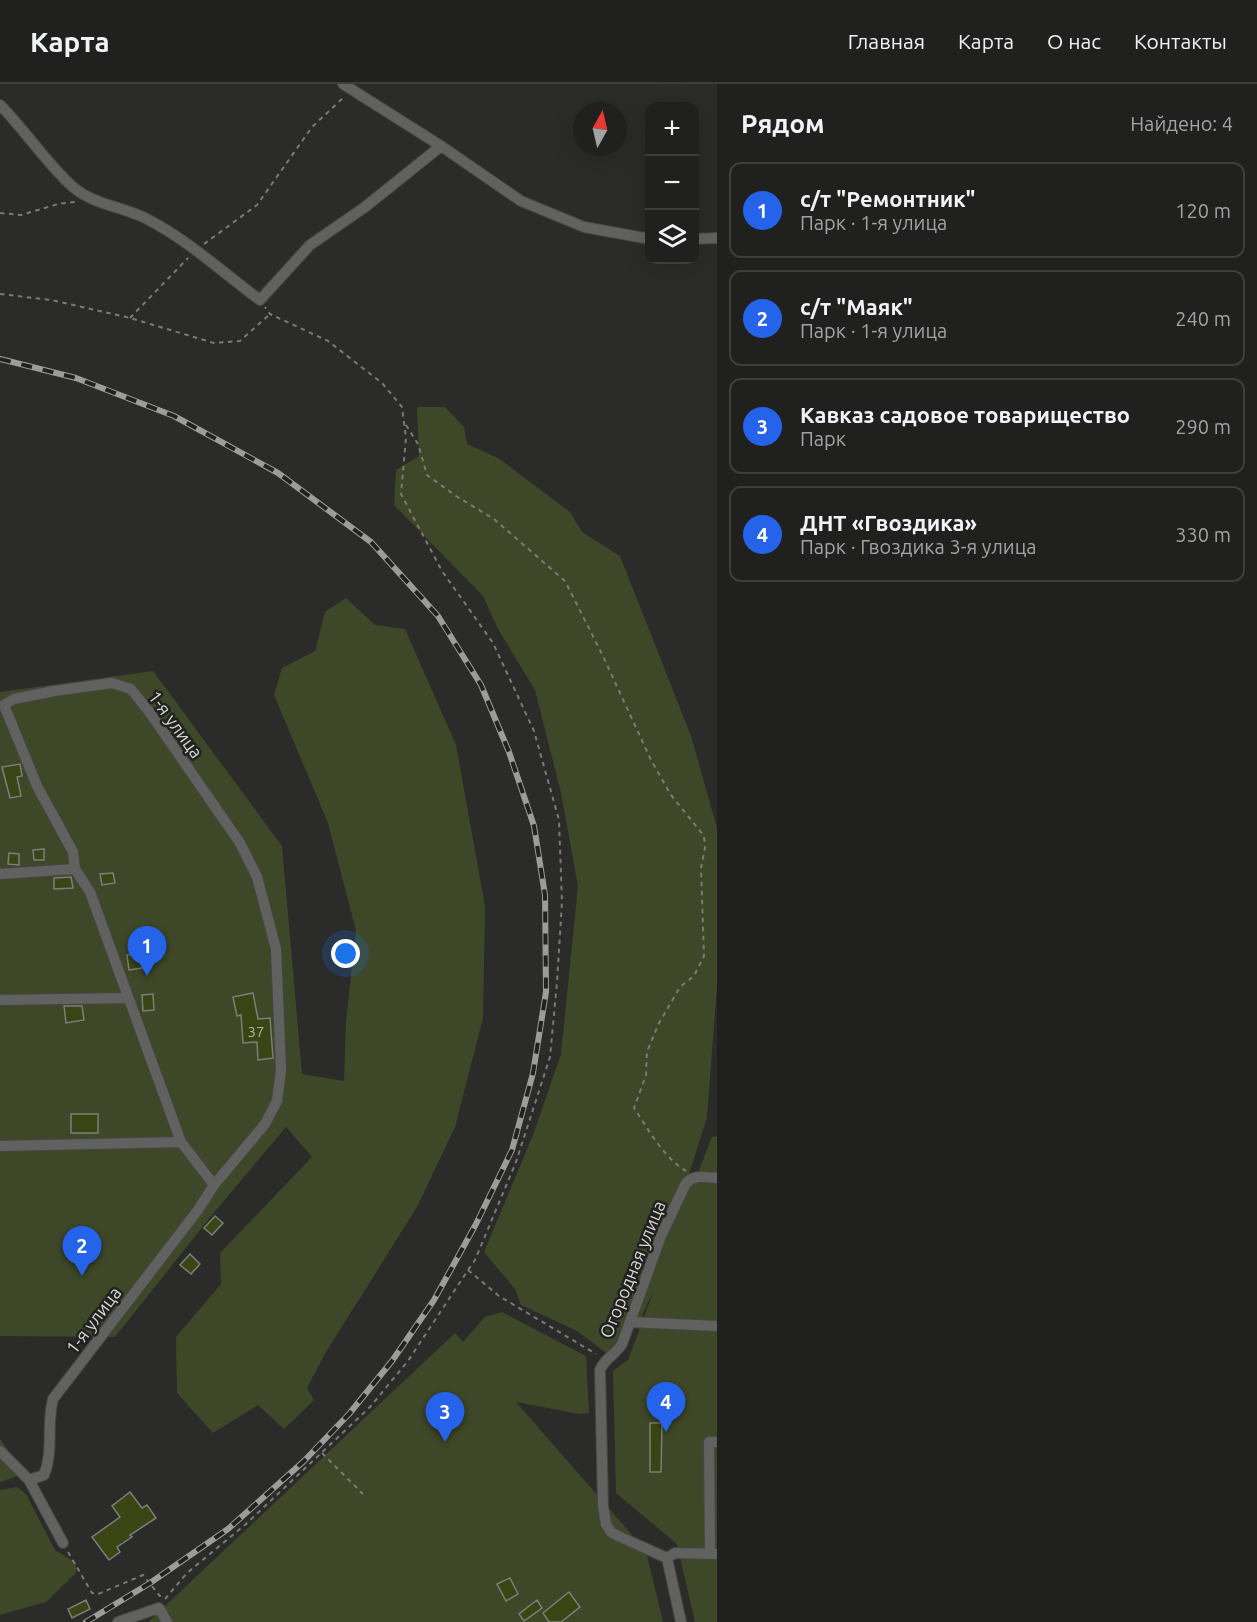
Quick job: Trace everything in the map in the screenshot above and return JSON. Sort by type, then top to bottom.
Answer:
[{"type":"street","points":[[348,87],[441,146],[521,201],[584,227],[645,238]]},
{"type":"street","points":[[0,105],[74,188],[93,200],[144,217],[197,250],[260,300],[310,245],[365,207],[441,146]]},
{"type":"street","points":[[699,239],[717,238]]},
{"type":"street","name":"1-я улица","points":[[29,1480],[44,1476],[49,1463],[49,1414],[53,1400],[198,1210],[214,1185],[265,1124],[277,1101],[281,1070],[276,949],[258,877],[240,843],[150,713],[131,689],[112,683],[14,699],[4,705],[37,786],[73,852],[75,869],[90,892],[181,1142],[214,1185]]},
{"type":"street","points":[[0,874],[75,869]]},
{"type":"street","points":[[0,1000],[128,998]]},
{"type":"street","points":[[0,1146],[181,1142]]},
{"type":"street","points":[[694,1177],[717,1178]]},
{"type":"street","name":"Огородная улица","points":[[667,1558],[618,1536],[611,1532],[606,1524],[601,1482],[600,1370],[602,1363],[618,1349],[661,1236],[685,1185],[689,1179],[694,1177]]},
{"type":"street","points":[[630,1322],[717,1326]]},
{"type":"street","points":[[681,1622],[667,1558],[675,1553],[713,1554],[709,1442],[717,1442]]},
{"type":"street","points":[[0,1451],[29,1480],[63,1543]]},
{"type":"street","points":[[118,1622],[159,1608],[166,1622]]},
{"type":"path","points":[[130,318],[197,250],[257,205],[312,127],[348,87]]},
{"type":"path","points":[[0,213],[21,215],[58,204],[93,200]]},
{"type":"path","points":[[0,294],[51,300],[130,318],[214,343],[240,341],[270,314]]},
{"type":"path","points":[[159,1608],[187,1573],[246,1524],[370,1407],[408,1361],[475,1260],[516,1162],[550,1057],[557,982],[562,902],[559,820],[534,731],[493,643],[442,571],[401,494],[406,438],[402,407],[382,383],[328,341],[270,314],[260,300]]},
{"type":"path","points":[[404,423],[418,444],[427,475],[494,519],[565,581],[651,760],[671,795],[704,836],[705,848],[701,868],[704,956],[694,976],[680,987],[658,1025],[647,1052],[646,1075],[634,1108],[677,1166],[694,1177]]},
{"type":"path","points":[[468,1270],[499,1296],[606,1360]]},
{"type":"path","points":[[322,1453],[363,1494]]},
{"type":"path","points":[[63,1543],[92,1593],[98,1594],[143,1575],[160,1596],[159,1608]]},
{"type":"green space","points":[[417,407],[445,407],[464,427],[467,444],[498,458],[570,512],[582,532],[620,556],[691,736],[717,828],[717,986],[707,1117],[689,1174],[695,1180],[712,1137],[717,1136],[717,1622],[695,1622],[677,1544],[616,1493],[613,1371],[628,1360],[654,1290],[640,1320],[626,1319],[615,1345],[606,1353],[577,1331],[521,1305],[515,1289],[484,1252],[533,1135],[561,1054],[578,886],[561,793],[535,690],[498,629],[483,596],[394,505],[396,470],[419,456]]},
{"type":"green space","points":[[346,598],[375,625],[405,629],[456,745],[485,906],[483,1018],[455,1127],[417,1207],[326,1352],[307,1388],[314,1400],[284,1429],[258,1405],[213,1433],[177,1393],[176,1337],[221,1284],[220,1253],[312,1157],[286,1127],[212,1215],[115,1337],[0,1336],[0,692],[153,671],[282,846],[302,1074],[344,1081],[346,1021],[356,931],[328,823],[274,695],[282,668],[315,651],[325,612]]},
{"type":"green space","points":[[502,1312],[586,1356],[589,1413],[579,1414],[516,1402],[646,1551],[663,1622],[148,1622],[455,1333],[463,1342],[485,1317]]},
{"type":"green space","points":[[0,1439],[24,1474],[0,1482]]},
{"type":"green space","points":[[17,1487],[26,1494],[55,1550],[76,1563],[76,1573],[46,1602],[0,1615],[0,1490]]},
{"type":"building","points":[[20,764],[22,776],[17,777],[21,796],[10,798],[2,767]]},
{"type":"building","points":[[44,849],[44,860],[34,860],[33,850]]},
{"type":"building","points":[[9,853],[19,854],[19,865],[8,864]]},
{"type":"building","points":[[113,873],[115,883],[102,885],[100,874]]},
{"type":"building","points":[[71,877],[73,888],[54,889],[54,878]]},
{"type":"building","points":[[140,954],[142,968],[129,970],[127,955]]},
{"type":"building","points":[[253,993],[258,1019],[270,1018],[273,1058],[258,1060],[257,1042],[243,1043],[241,1015],[237,1016],[233,997]]},
{"type":"building","points":[[153,994],[154,1010],[143,1011],[142,995]]},
{"type":"building","points":[[64,1006],[82,1006],[84,1020],[66,1023]]},
{"type":"building","points":[[71,1114],[98,1114],[98,1133],[71,1133]]},
{"type":"building","points":[[215,1216],[223,1223],[212,1235],[204,1228]]},
{"type":"building","points":[[190,1254],[200,1264],[191,1274],[180,1265]]},
{"type":"building","points":[[650,1423],[662,1423],[661,1472],[650,1472]]},
{"type":"building","points":[[130,1492],[142,1508],[147,1505],[156,1518],[130,1535],[132,1537],[117,1547],[120,1552],[109,1560],[92,1537],[120,1517],[112,1506]]},
{"type":"building","points":[[510,1578],[518,1594],[506,1601],[497,1584]]},
{"type":"building","points":[[569,1592],[580,1607],[561,1622],[549,1622],[543,1613]]},
{"type":"building","points":[[86,1600],[90,1609],[72,1618],[68,1609]]},
{"type":"building","points":[[537,1600],[542,1608],[524,1621],[519,1614]]},
{"type":"railway","points":[[0,359],[76,378],[174,416],[278,473],[371,542],[438,616],[481,685],[509,752],[534,826],[545,895],[546,992],[533,1073],[512,1150],[476,1224],[434,1300],[392,1361],[349,1414],[304,1461],[228,1529],[150,1583],[86,1622]]},
{"type":"place","name":"с/т \"Ремонтник\"","points":[[147,976]]},
{"type":"place","name":"с/т \"Маяк\"","points":[[82,1276]]},
{"type":"place","name":"ДНТ «Гвоздика»","points":[[666,1432]]},
{"type":"place","name":"Кавказ садовое товарищество","points":[[445,1442]]}]
